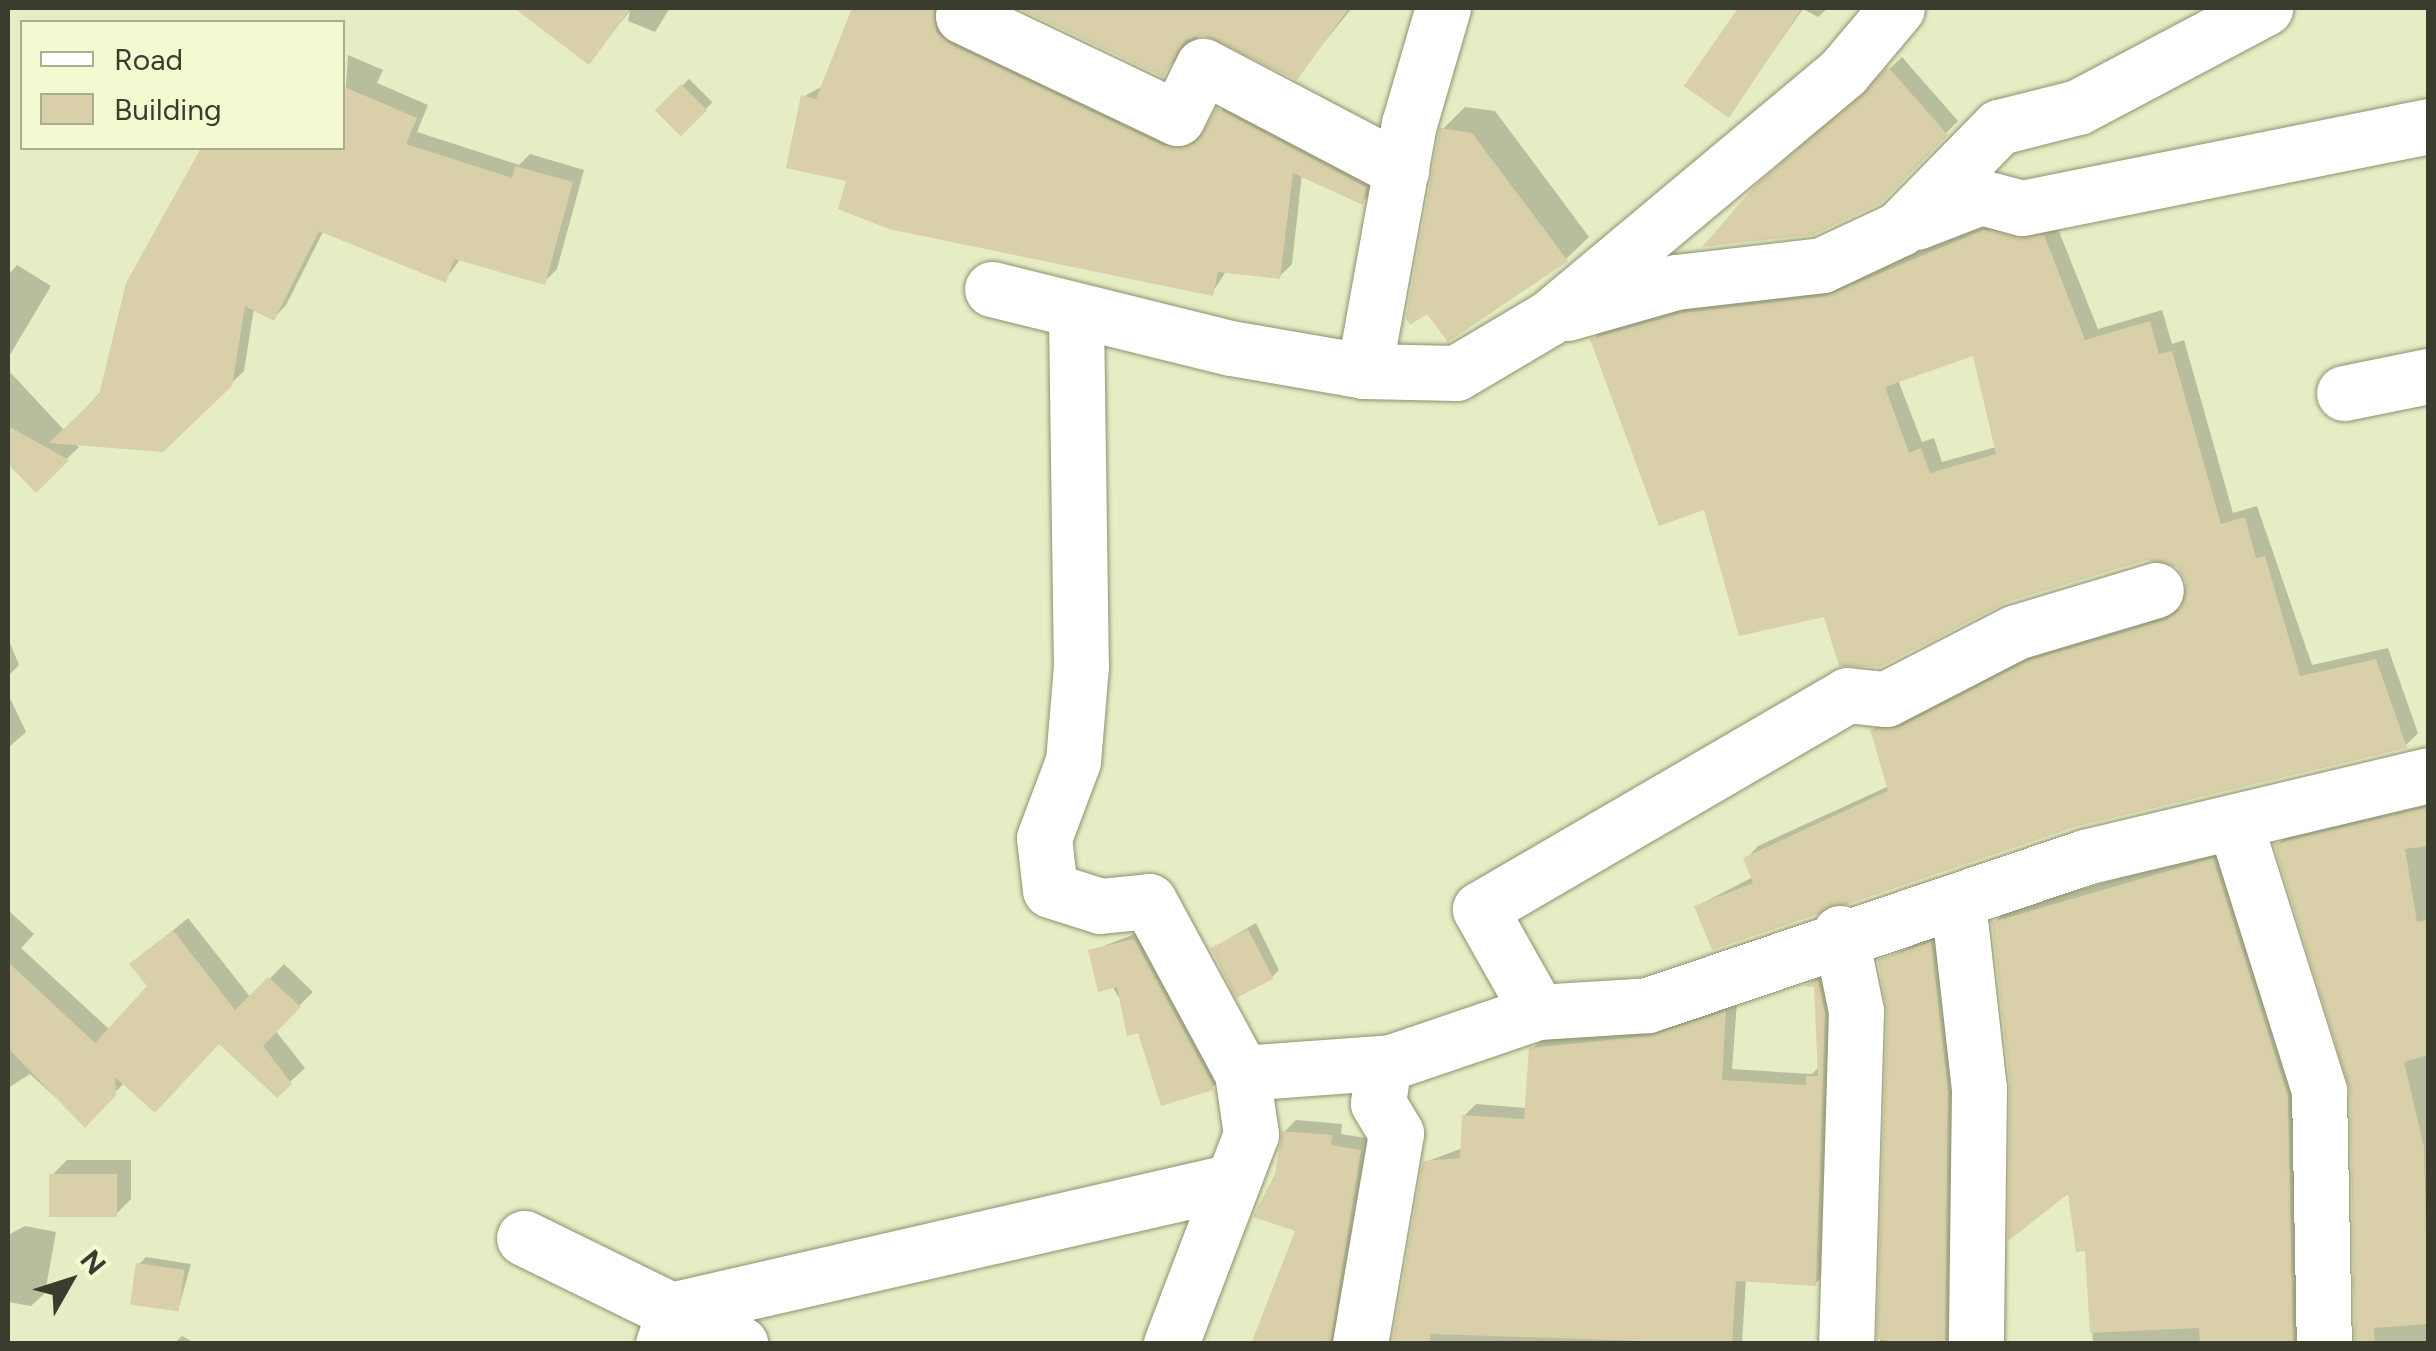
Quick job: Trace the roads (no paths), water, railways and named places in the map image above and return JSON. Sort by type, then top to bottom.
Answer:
[{"type":"street","points":[[968,8],[963,16],[1177,118],[1202,66],[1400,170]]},
{"type":"street","points":[[992,289],[1076,315],[1364,371],[1456,374],[1548,318],[1844,71],[1897,8]]},
{"type":"street","points":[[1899,229],[1999,127],[2078,107],[2265,8]]},
{"type":"street","points":[[1364,371],[1400,170],[1438,9]]},
{"type":"street","points":[[1548,318],[1676,282],[1822,265],[1981,197],[2022,208],[2428,126]]},
{"type":"street","points":[[1076,315],[1081,666],[1073,761],[1044,838],[1050,890],[1100,906],[1149,901],[1242,1073],[1250,1134],[1171,1344]]},
{"type":"street","points":[[2344,393],[2428,376]]},
{"type":"street","points":[[1538,1012],[1480,909],[1847,695],[1886,700],[2016,632],[2156,590]]},
{"type":"street","points":[[1242,1073],[1384,1063],[1538,1012],[1648,1005],[1840,933],[1958,902],[2086,858],[2428,775]]},
{"type":"street","points":[[2235,824],[2320,1091],[2324,1344]]},
{"type":"street","points":[[1958,902],[1979,1088],[1976,1344]]},
{"type":"street","points":[[1840,933],[1856,1011],[1846,1344]]},
{"type":"street","points":[[1360,1344],[1396,1133],[1378,1103],[1384,1063]]},
{"type":"street","points":[[669,1326],[1233,1181]]},
{"type":"street","points":[[524,1238],[669,1326],[740,1344]]}]
